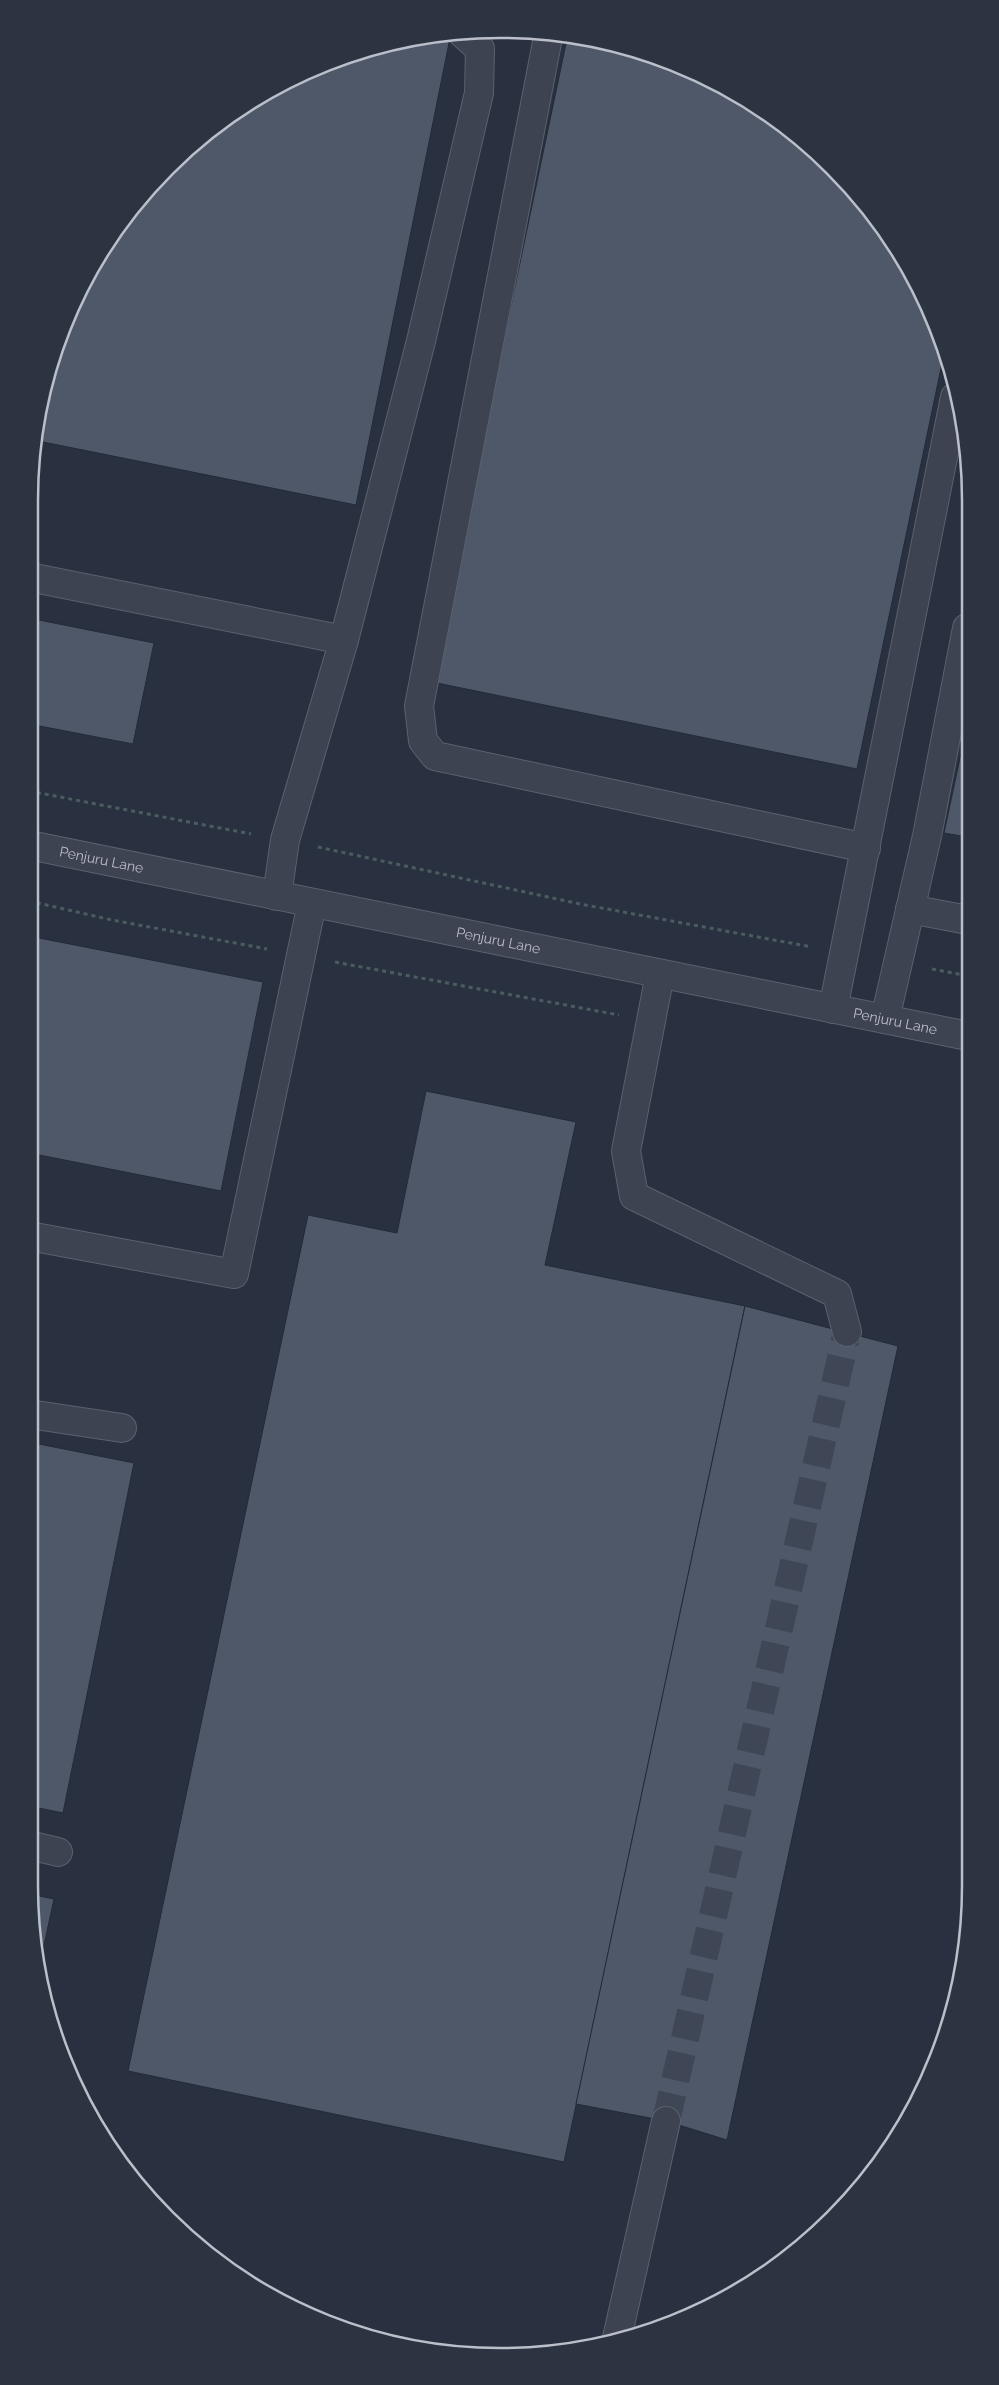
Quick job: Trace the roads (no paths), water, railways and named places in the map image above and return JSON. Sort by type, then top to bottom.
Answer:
[{"type":"street","points":[[277,896],[285,840],[344,640],[421,341],[478,92],[480,49],[468,38]]},
{"type":"street","points":[[548,40],[419,706],[423,741],[435,756],[866,848]]},
{"type":"street","points":[[833,1009],[953,408]]},
{"type":"street","points":[[38,579],[344,640]]},
{"type":"street","points":[[885,1019],[910,909],[962,653]]},
{"type":"street","name":"Penjuru Lane","points":[[38,847],[962,1035]]},
{"type":"street","points":[[38,1238],[234,1274],[312,903]]},
{"type":"street","points":[[910,909],[962,919]]},
{"type":"street","points":[[660,974],[626,1151],[634,1196],[837,1294],[847,1332]]},
{"type":"street","points":[[38,1415],[122,1428]]},
{"type":"street","points":[[38,1847],[58,1852]]},
{"type":"street","points":[[618,2332],[666,2122]]},
{"type":"tunnel","points":[[666,2121],[847,1332]]}]
